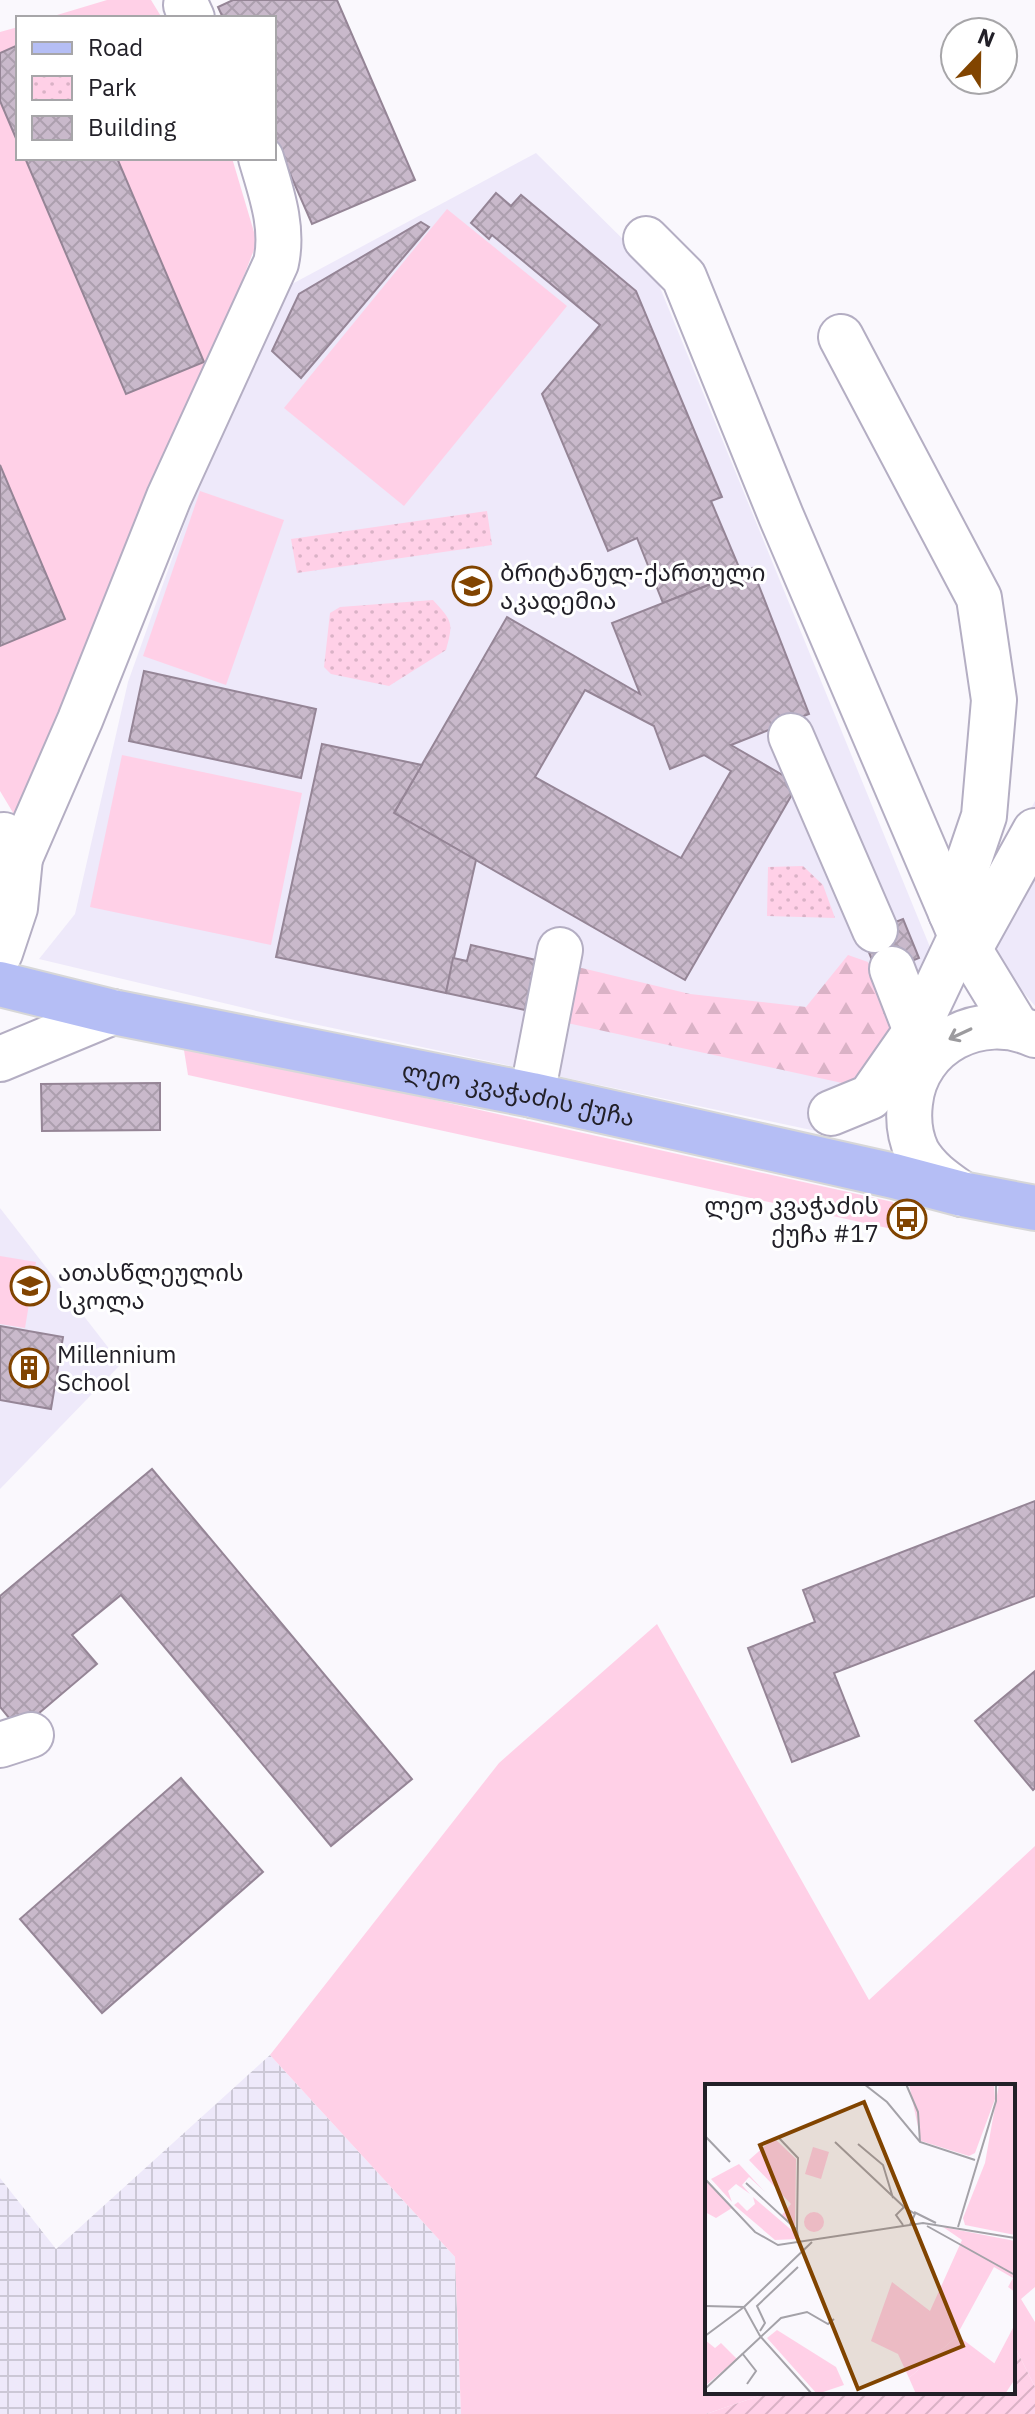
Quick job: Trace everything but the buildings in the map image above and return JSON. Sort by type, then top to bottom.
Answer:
[{"type":"main road","name":"ლეო კვაჭაძის ქუჩა","points":[[0,984],[113,1012],[532,1095],[1009,1198]]},
{"type":"street","points":[[0,953],[15,908],[10,844],[80,720],[169,497],[276,263],[280,244],[274,203],[262,160]]},
{"type":"street","points":[[646,239],[684,277],[781,516],[960,932],[1026,1031]]},
{"type":"street","points":[[831,1113],[870,1097],[916,1031],[960,932],[984,816],[994,700],[979,598],[841,337]]},
{"type":"street","points":[[791,736],[916,1031],[908,1120],[917,1151],[936,1176],[1009,1198]]},
{"type":"street","points":[[960,932],[1035,831]]},
{"type":"street","points":[[532,1095],[560,950]]},
{"type":"street","points":[[0,1059],[113,1012]]},
{"type":"street","points":[[911,1089],[927,1060],[952,1037],[994,1025],[1026,1031]]},
{"type":"shaded area","name":"ბრიტანულ-ქართული აკადემია","points":[[536,153],[652,268],[932,952],[884,1108],[862,1126],[830,1134],[290,1019],[39,959],[75,914],[128,682],[197,489],[279,291]]},
{"type":"shaded area","points":[[1035,801],[1035,1006],[967,926]]},
{"type":"shaded area","name":"ათასწლეულის სკოლა","points":[[0,1208],[121,1364],[0,1489]]},
{"type":"shaded area","points":[[270,2055],[455,2257],[461,2414],[0,2414],[0,2178],[56,2249]]},
{"type":"green space","points":[[107,0],[151,0],[161,16],[54,16]]},
{"type":"green space","points":[[16,28],[16,160],[233,160],[257,242],[194,405],[18,821],[0,791],[0,646],[65,619],[0,465],[0,32]]},
{"type":"green space","points":[[447,209],[567,306],[404,506],[284,408]]},
{"type":"green space","points":[[200,491],[284,520],[226,685],[143,656]]},
{"type":"green space","points":[[487,511],[492,545],[297,573],[291,539]]},
{"type":"green space","points":[[433,600],[450,622],[446,650],[389,686],[331,674],[324,667],[330,613],[340,607]]},
{"type":"green space","points":[[122,755],[302,793],[271,945],[90,907]]},
{"type":"green space","points":[[803,866],[823,885],[835,918],[767,916],[768,867]]},
{"type":"green space","points":[[848,955],[868,962],[899,1027],[856,1086],[558,1021],[565,964],[690,994],[806,1007]]},
{"type":"green space","points":[[183,1044],[893,1202],[892,1229],[188,1075]]},
{"type":"green space","points":[[0,1256],[36,1262],[25,1328],[0,1324]]},
{"type":"green space","points":[[657,1624],[869,2000],[1035,1846],[1035,2287],[1021,2299],[1035,2322],[1035,2387],[1015,2347],[1015,2084],[705,2084],[705,2394],[765,2394],[706,2414],[461,2414],[455,2257],[270,2055],[499,1763]]},
{"type":"green space","points":[[1015,2347],[1035,2387],[1035,2414],[706,2414],[765,2394],[1015,2394]]},
{"type":"place","name":"ბრიტანულ-ქართული აკადემია","points":[[472,586]]},
{"type":"place","name":"ლეო კვაჭაძის ქუჩა #17","points":[[907,1219]]},
{"type":"place","name":"ათასწლეულის სკოლა","points":[[30,1286]]},
{"type":"place","name":"Millennium School","points":[[29,1368]]}]
